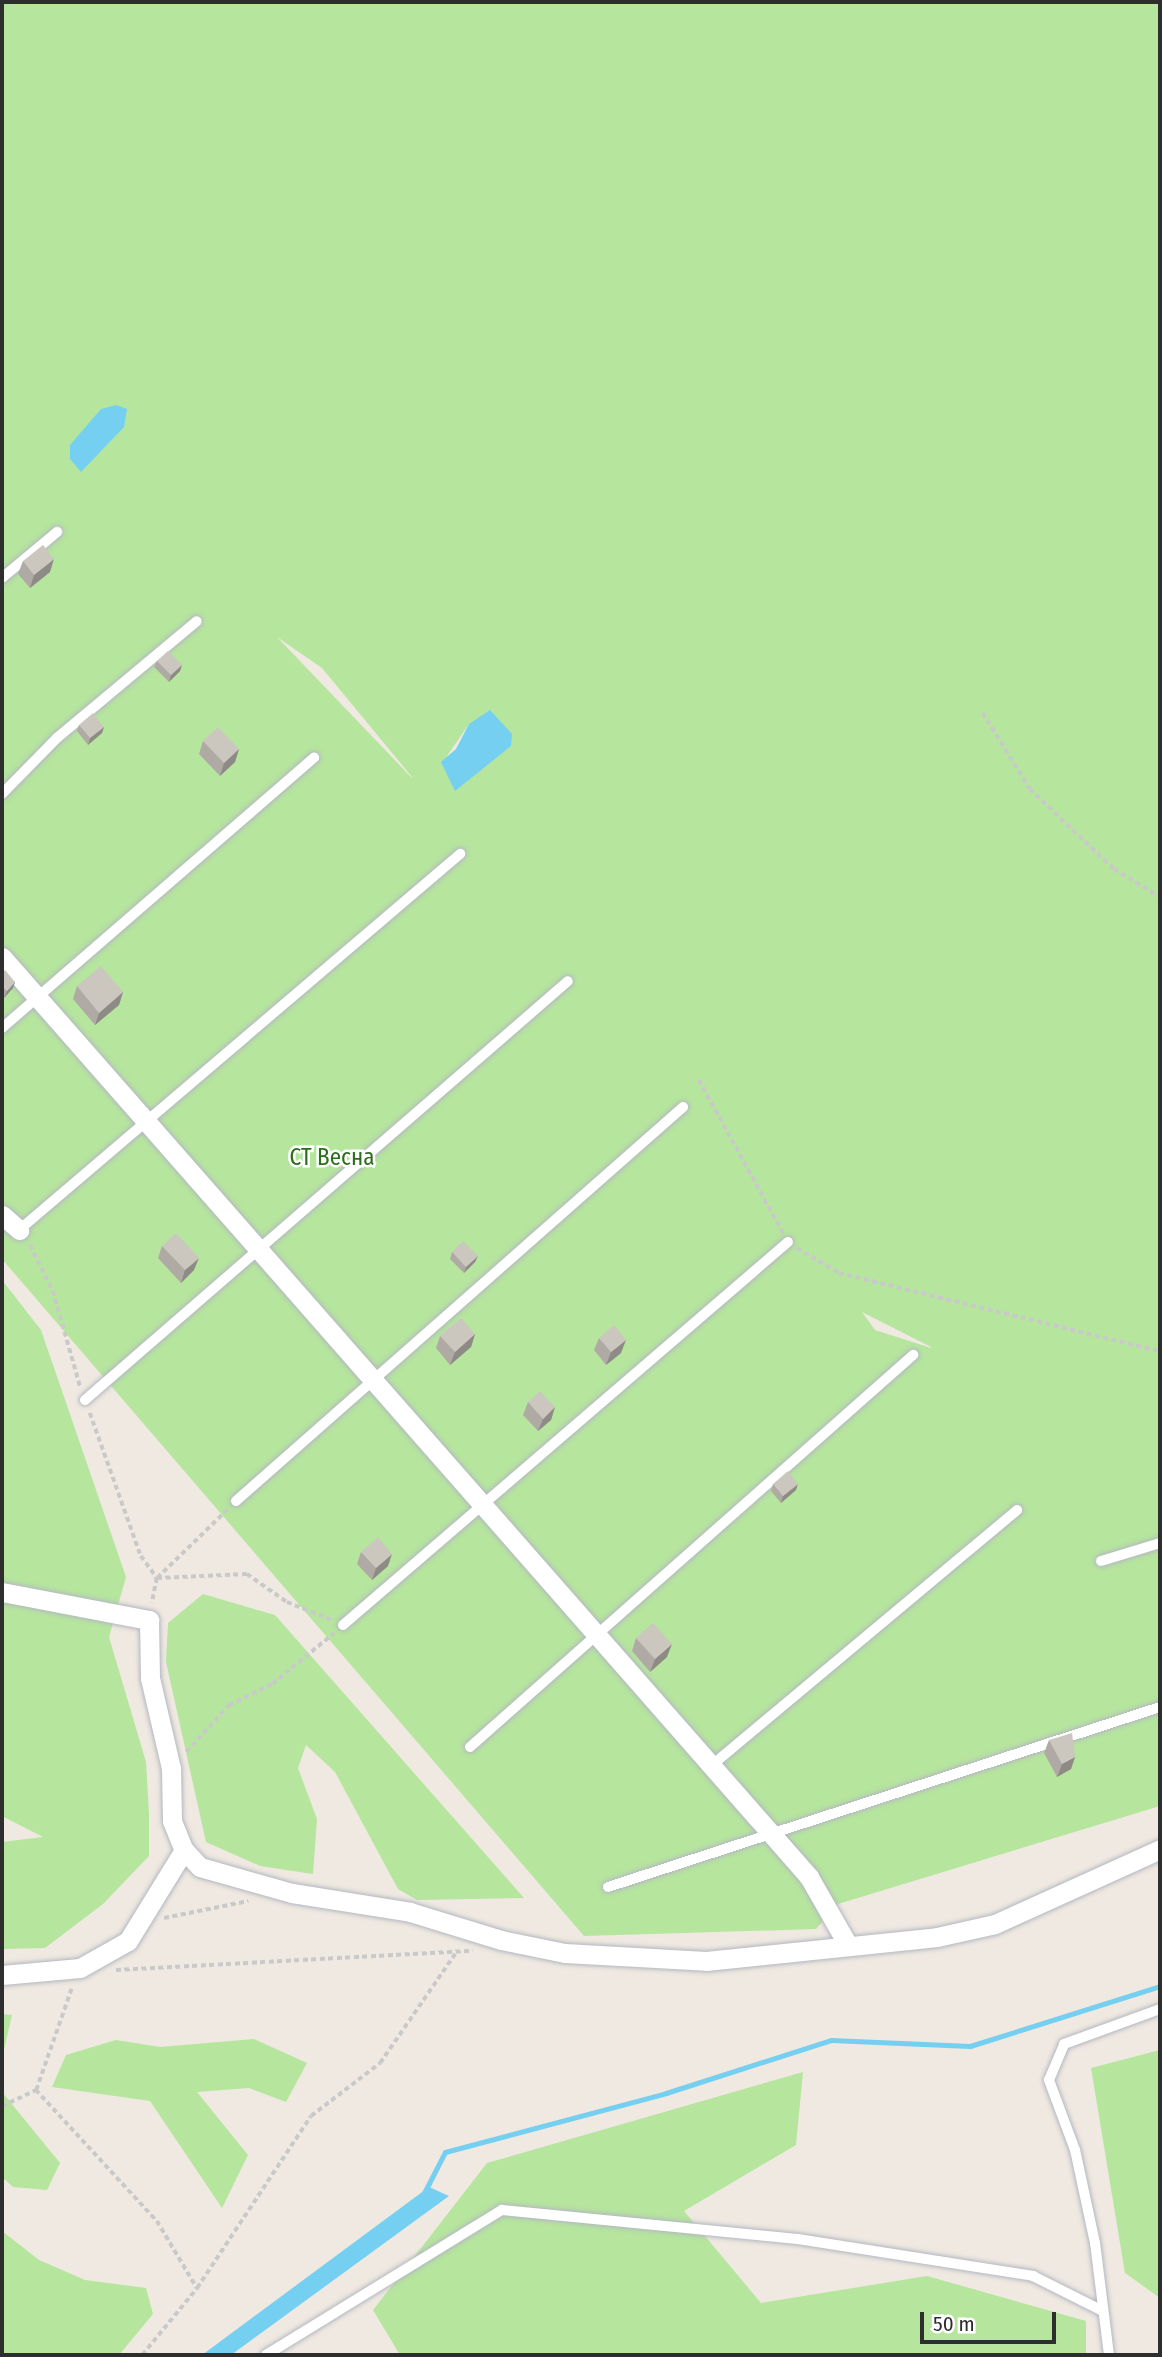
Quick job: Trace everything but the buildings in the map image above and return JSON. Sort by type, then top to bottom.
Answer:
[{"type":"street","points":[[2,957],[482,1508],[809,1877],[848,1945]]},
{"type":"street","points":[[2,1215],[19,1230]]},
{"type":"street","points":[[2,1592],[149,1620],[150,1678],[171,1768],[172,1821],[184,1850],[200,1867],[228,1877],[410,1912],[565,1954],[706,1961],[848,1945],[995,1924],[1160,1849]]},
{"type":"street","points":[[2,1975],[79,1968],[128,1941],[184,1850]]},
{"type":"lane","points":[[2,578],[57,532]]},
{"type":"lane","points":[[2,794],[57,738],[197,621]]},
{"type":"lane","points":[[2,1028],[314,758]]},
{"type":"lane","points":[[19,1230],[148,1124],[460,854]]},
{"type":"lane","points":[[85,1400],[260,1252],[568,981]]},
{"type":"lane","points":[[236,1501],[683,1107]]},
{"type":"lane","points":[[343,1625],[788,1242]]},
{"type":"lane","points":[[470,1747],[594,1634],[913,1355]]},
{"type":"lane","points":[[711,1766],[1017,1510]]},
{"type":"lane","points":[[1101,1561],[1160,1543]]},
{"type":"lane","points":[[608,1886],[1160,1707]]},
{"type":"lane","points":[[1109,2355],[1074,2150],[1049,2080],[1064,2044],[1160,2009]]},
{"type":"lane","points":[[266,2355],[502,2210],[798,2239],[1033,2276],[1103,2311]]},
{"type":"path","points":[[983,713],[1030,789],[1114,869],[1160,897]]},
{"type":"path","points":[[699,1080],[788,1242],[839,1273],[1160,1351]]},
{"type":"path","points":[[19,1230],[53,1291],[85,1400],[141,1556],[157,1578]]},
{"type":"path","points":[[149,1620],[157,1578],[236,1501]]},
{"type":"path","points":[[157,1578],[247,1574],[286,1602],[343,1625],[272,1684],[229,1704],[171,1768]]},
{"type":"path","points":[[157,1923],[254,1900]]},
{"type":"path","points":[[142,2355],[197,2288],[311,2116],[380,2063],[457,1951]]},
{"type":"path","points":[[36,2090],[48,2040],[79,1968],[158,1972],[457,1951],[484,1952]]},
{"type":"path","points":[[36,2090],[156,2221],[197,2288]]},
{"type":"path","points":[[2,2106],[36,2090]]},
{"type":"green space","name":"СТ Весна","points":[[2,2],[1160,2],[1160,1806],[838,1904],[816,1929],[584,1936],[2,1259]],"holes":[[[277,637],[322,668],[412,777],[411,777]],[[469,724],[490,761],[480,766],[447,756]],[[862,1312],[931,1348],[875,1330]]]},
{"type":"green space","points":[[2,1280],[41,1330],[126,1577],[109,1637],[146,1762],[149,1856],[103,1904],[45,1948],[2,1949],[2,1842],[43,1837],[2,1816]]},
{"type":"green space","points":[[203,1594],[275,1615],[524,1898],[417,1900],[398,1889],[335,1772],[306,1745],[298,1768],[317,1819],[313,1874],[260,1866],[206,1842],[166,1662],[168,1623]]},
{"type":"green space","points":[[2,2014],[12,2015],[2,2058]]},
{"type":"green space","points":[[254,2039],[307,2063],[286,2102],[249,2088],[197,2092],[248,2155],[222,2208],[150,2101],[52,2087],[66,2055],[116,2040],[160,2047]]},
{"type":"green space","points":[[1160,2050],[1160,2298],[1125,2273],[1091,2068]]},
{"type":"green space","points":[[803,2072],[796,2145],[684,2211],[761,2303],[927,2276],[1086,2321],[1086,2355],[400,2355],[373,2310],[487,2163]]},
{"type":"green space","points":[[2,2092],[60,2163],[47,2190],[13,2187],[2,2177]]},
{"type":"green space","points":[[2,2231],[39,2260],[85,2280],[146,2288],[153,2314],[119,2355],[2,2355]]},
{"type":"water","points":[[116,405],[127,409],[124,427],[81,472],[70,459],[70,445],[101,409]]},
{"type":"water","points":[[490,710],[512,734],[511,746],[455,791],[441,762],[456,749],[469,724]]},
{"type":"water","points":[[429,2187],[449,2196],[231,2355],[202,2355]]},
{"type":"waterway","points":[[424,2193],[445,2152],[666,2093],[831,2040],[970,2046],[1160,1986]]}]
